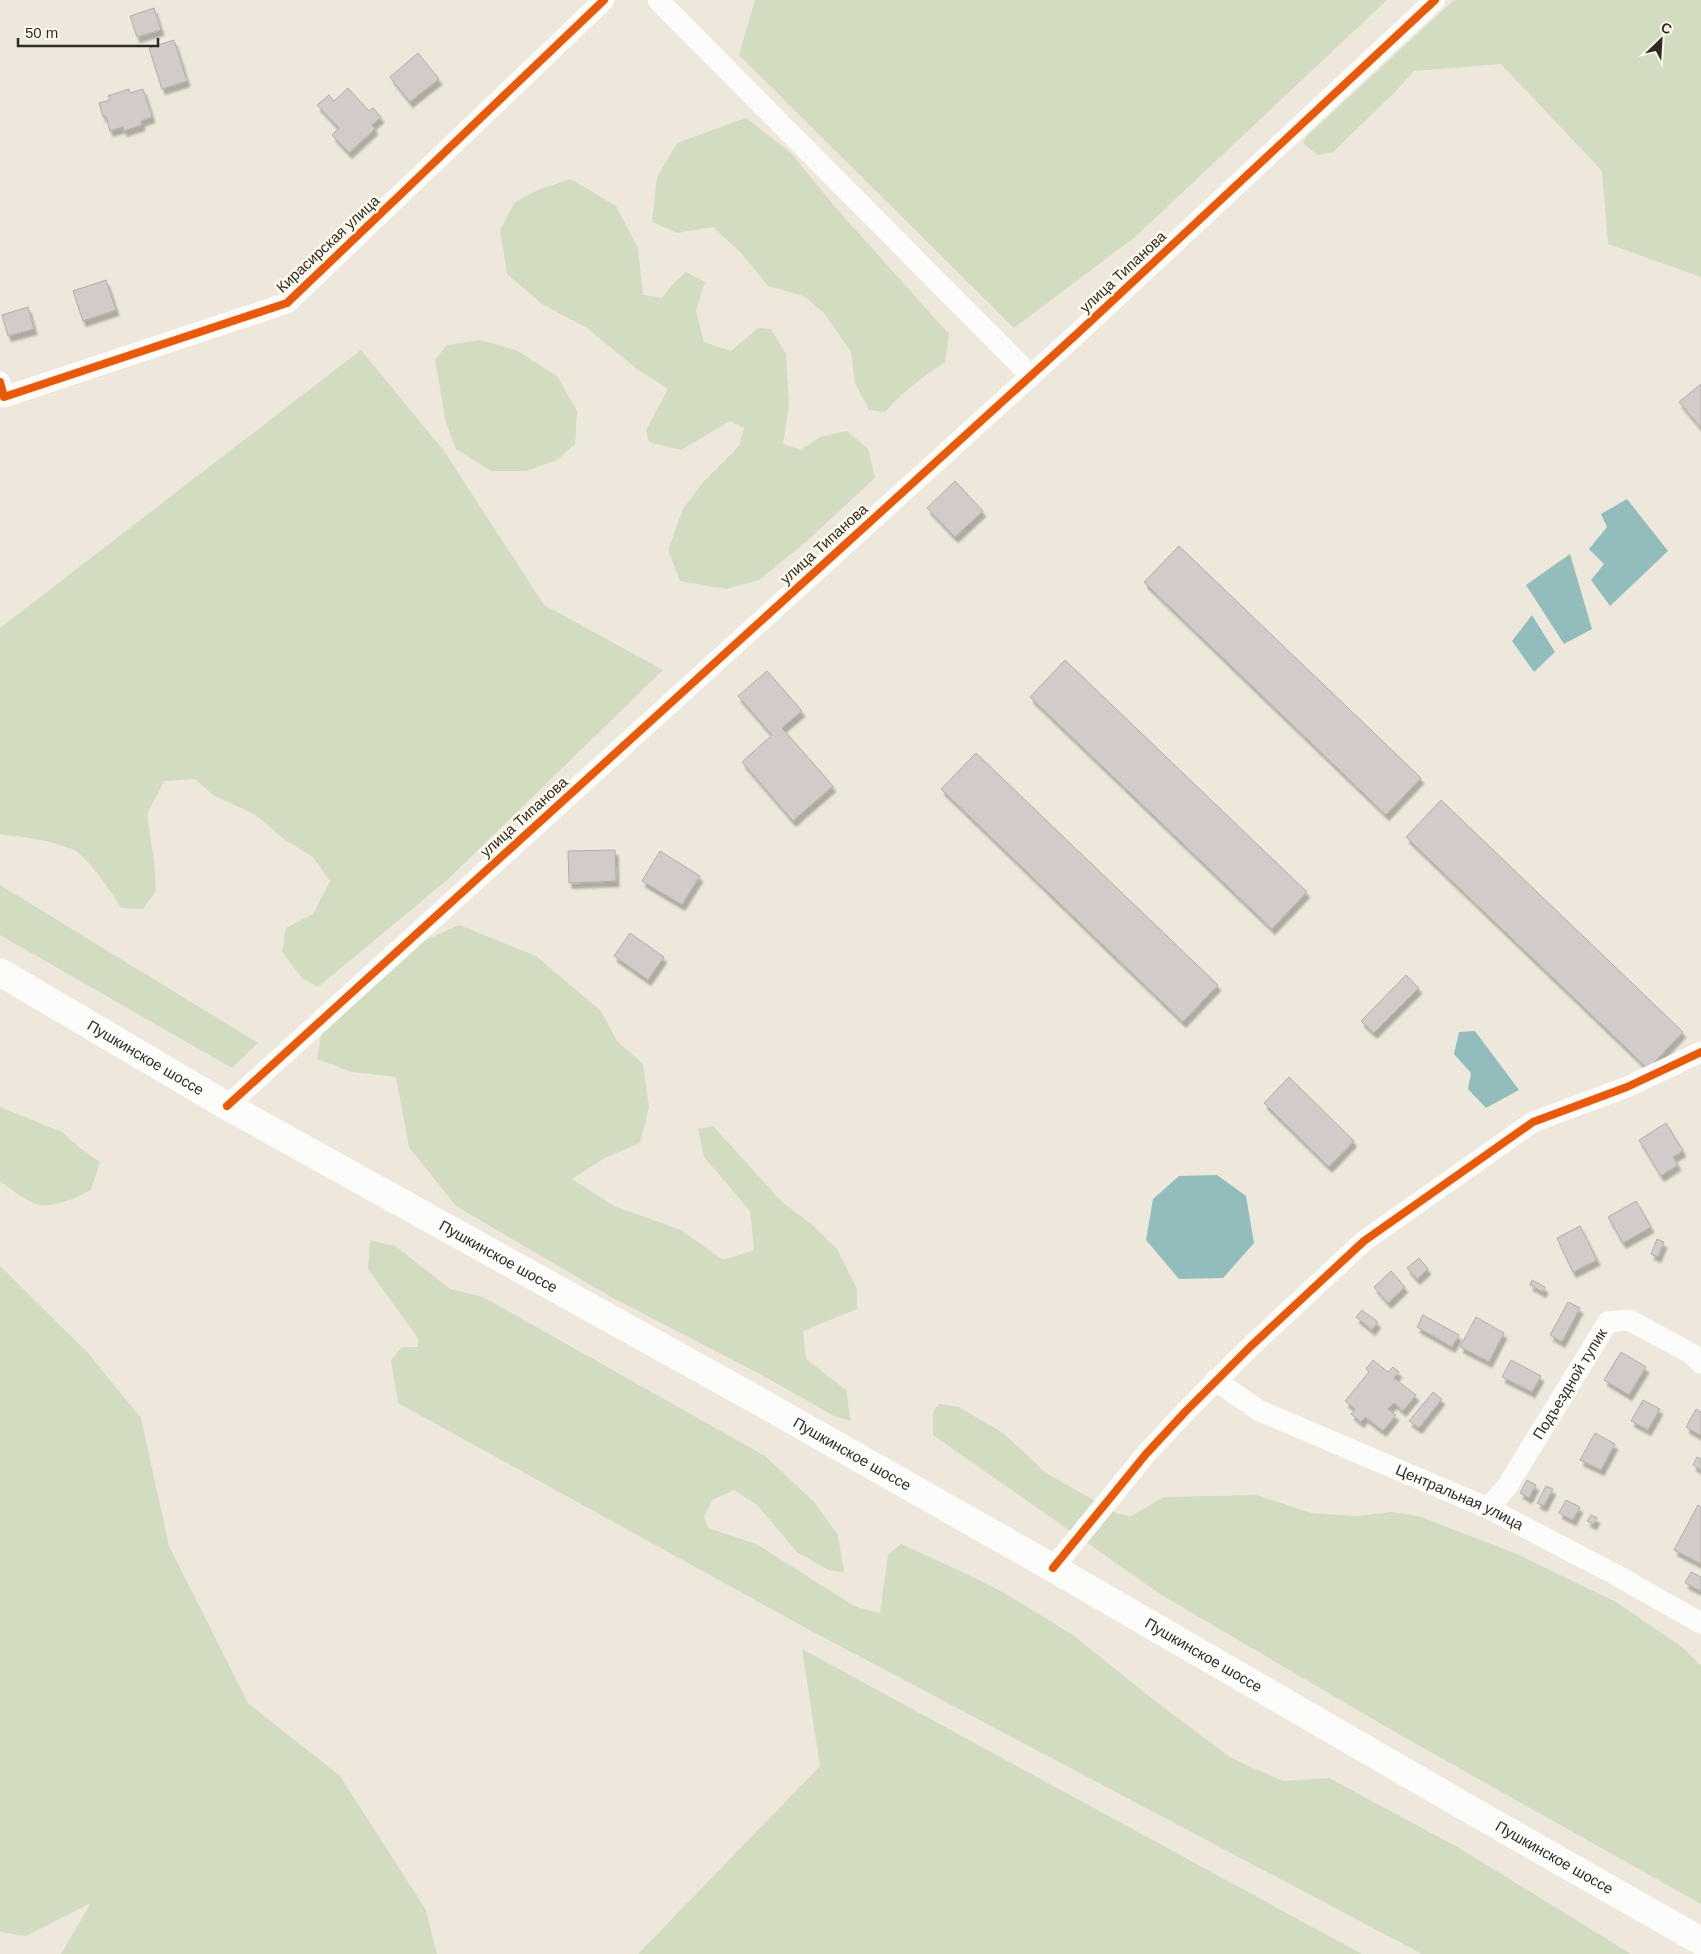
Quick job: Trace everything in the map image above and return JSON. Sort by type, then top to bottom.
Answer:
[{"type":"main road","name":"Пушкинское шоссе","points":[[0,972],[227,1106],[746,1394],[1053,1568],[1701,1941]]},
{"type":"street","name":"Кирасирская улица","points":[[2,390],[287,303],[604,0]]},
{"type":"street","points":[[658,0],[1031,376]]},
{"type":"street","name":"улица Типанова","points":[[227,1106],[1031,376],[1435,0]]},
{"type":"street","points":[[1053,1568],[1146,1454],[1215,1380],[1364,1241],[1533,1122],[1627,1088],[1701,1052]]},
{"type":"street","name":"Подъездной тупик","points":[[1488,1508],[1506,1488],[1608,1322],[1629,1320],[1692,1354],[1701,1363]]},
{"type":"street","name":"Центральная улица","points":[[1215,1380],[1258,1410],[1488,1508],[1616,1575],[1701,1623]]},
{"type":"green space","points":[[755,0],[1387,0],[1135,237],[1014,328],[739,55]]},
{"type":"green space","points":[[1454,0],[1701,0],[1701,277],[1608,244],[1602,171],[1501,64],[1414,71],[1333,152],[1317,155],[1303,143],[1306,137]]},
{"type":"green space","points":[[746,118],[790,152],[835,207],[949,334],[945,362],[913,385],[885,412],[869,410],[855,383],[851,352],[824,313],[804,296],[768,286],[741,253],[713,227],[677,233],[652,222],[657,177],[677,143]]},
{"type":"green space","points":[[571,179],[616,206],[638,248],[643,295],[662,298],[671,286],[686,272],[705,282],[696,311],[704,342],[731,351],[758,328],[771,329],[786,354],[789,404],[783,444],[801,450],[820,437],[847,431],[868,449],[875,478],[807,541],[759,580],[726,589],[680,581],[668,550],[683,509],[705,480],[739,446],[744,428],[730,421],[681,450],[649,442],[646,430],[668,389],[637,369],[587,328],[542,304],[507,274],[500,230],[515,202],[540,189]]},
{"type":"green space","points":[[481,340],[518,351],[558,377],[577,411],[575,444],[557,460],[526,471],[491,471],[456,449],[446,423],[435,360],[447,345]]},
{"type":"green space","points":[[361,350],[444,451],[544,605],[663,670],[447,880],[318,987],[302,978],[282,952],[286,928],[313,914],[330,881],[313,857],[284,839],[256,815],[213,795],[195,779],[164,781],[147,814],[155,868],[156,891],[143,909],[121,908],[92,866],[78,852],[46,841],[0,834],[0,628]]},
{"type":"green space","points":[[0,885],[258,1043],[232,1068],[0,935]]},
{"type":"green space","points":[[459,925],[536,956],[601,1011],[617,1041],[643,1064],[649,1107],[640,1143],[603,1159],[572,1179],[614,1206],[681,1230],[723,1260],[754,1250],[750,1211],[704,1157],[698,1129],[713,1126],[782,1202],[811,1224],[837,1249],[857,1289],[857,1309],[803,1331],[806,1359],[846,1390],[851,1421],[836,1417],[758,1373],[613,1298],[456,1206],[409,1147],[396,1077],[352,1072],[317,1059],[324,1018],[417,944]]},
{"type":"green space","points":[[0,1107],[62,1132],[100,1162],[91,1190],[61,1203],[41,1205],[14,1192],[0,1181]]},
{"type":"green space","points":[[370,1240],[395,1246],[450,1289],[483,1297],[765,1456],[814,1502],[838,1535],[844,1572],[828,1570],[797,1552],[757,1505],[734,1490],[712,1500],[704,1517],[708,1528],[756,1544],[856,1607],[880,1613],[888,1555],[901,1544],[971,1576],[1006,1594],[1073,1635],[1155,1701],[1231,1758],[1283,1781],[1329,1778],[1459,1848],[1631,1954],[1422,1954],[804,1627],[398,1403],[391,1360],[402,1347],[418,1347],[418,1338],[368,1269]]},
{"type":"green space","points":[[0,1266],[88,1353],[141,1418],[169,1546],[248,1703],[340,1776],[426,1910],[437,1954],[61,1954],[91,1903],[26,1936],[0,1932]]},
{"type":"green space","points":[[939,1404],[959,1407],[1003,1433],[1046,1473],[1118,1514],[1131,1516],[1164,1497],[1256,1495],[1311,1513],[1357,1516],[1391,1512],[1418,1516],[1517,1554],[1616,1602],[1682,1647],[1701,1666],[1701,1904],[1402,1736],[1163,1596],[933,1435],[933,1412]]},
{"type":"green space","points":[[802,1649],[1362,1954],[638,1954],[820,1766]]},
{"type":"water","points":[[1627,499],[1668,551],[1610,606],[1591,580],[1604,564],[1589,549],[1607,527],[1601,514]]},
{"type":"water","points":[[1570,554],[1592,629],[1564,644],[1526,585]]},
{"type":"water","points":[[1532,615],[1555,652],[1534,672],[1512,641]]},
{"type":"water","points":[[1475,1031],[1519,1090],[1486,1108],[1468,1089],[1471,1073],[1454,1054],[1459,1032]]},
{"type":"water","points":[[1217,1175],[1246,1196],[1254,1243],[1223,1278],[1179,1279],[1146,1240],[1153,1199],[1179,1176]]},
{"type":"building","points":[[154,8],[161,30],[137,37],[130,16]]},
{"type":"building","points":[[174,40],[187,81],[162,89],[149,48]]},
{"type":"building","points":[[418,53],[439,79],[410,102],[390,77]]},
{"type":"building","points":[[348,88],[369,111],[373,108],[381,117],[372,125],[375,129],[349,153],[332,135],[339,128],[317,105],[329,95],[334,101]]},
{"type":"building","points":[[129,89],[130,93],[143,89],[152,117],[141,121],[142,125],[124,131],[123,127],[110,131],[106,116],[103,117],[99,103],[110,100],[108,96]]},
{"type":"building","points":[[106,280],[116,310],[83,321],[73,291]]},
{"type":"building","points":[[28,307],[34,329],[8,336],[2,315]]},
{"type":"building","points":[[1701,384],[1701,428],[1679,402]]},
{"type":"building","points":[[955,481],[983,511],[955,537],[927,508]]},
{"type":"building","points":[[1179,546],[1421,778],[1386,815],[1144,582]]},
{"type":"building","points":[[1065,660],[1307,892],[1272,929],[1030,697]]},
{"type":"building","points":[[767,671],[802,711],[782,728],[833,786],[793,821],[742,762],[772,735],[738,696]]},
{"type":"building","points":[[976,753],[1218,985],[1183,1022],[941,789]]},
{"type":"building","points":[[1441,800],[1683,1032],[1648,1069],[1406,837]]},
{"type":"building","points":[[615,850],[616,881],[569,883],[568,851]]},
{"type":"building","points":[[660,851],[700,876],[682,905],[642,881]]},
{"type":"building","points":[[630,933],[664,957],[648,980],[614,956]]},
{"type":"building","points":[[1406,975],[1419,988],[1374,1033],[1361,1021]]},
{"type":"building","points":[[1289,1077],[1354,1141],[1329,1167],[1264,1103]]},
{"type":"building","points":[[1666,1123],[1683,1151],[1673,1157],[1678,1165],[1661,1176],[1639,1140]]},
{"type":"building","points":[[1636,1201],[1651,1227],[1623,1243],[1608,1217]]},
{"type":"building","points":[[1580,1226],[1597,1260],[1573,1272],[1557,1238]]},
{"type":"building","points":[[1657,1239],[1664,1242],[1658,1257],[1651,1254]]},
{"type":"building","points":[[1419,1258],[1428,1269],[1417,1279],[1407,1268]]},
{"type":"building","points":[[1391,1271],[1405,1287],[1388,1303],[1374,1287]]},
{"type":"building","points":[[1532,1280],[1545,1287],[1543,1292],[1530,1285]]},
{"type":"building","points":[[1568,1302],[1580,1308],[1562,1342],[1550,1335]]},
{"type":"building","points":[[1362,1310],[1378,1322],[1372,1330],[1356,1317]]},
{"type":"building","points":[[1423,1315],[1459,1335],[1452,1347],[1417,1327]]},
{"type":"building","points":[[1476,1317],[1504,1333],[1489,1362],[1460,1347]]},
{"type":"building","points":[[1621,1352],[1646,1367],[1629,1395],[1604,1380]]},
{"type":"building","points":[[1373,1360],[1388,1372],[1393,1367],[1399,1372],[1394,1378],[1416,1395],[1403,1411],[1394,1403],[1388,1409],[1396,1415],[1383,1431],[1365,1417],[1361,1422],[1351,1414],[1355,1409],[1345,1401],[1369,1372],[1366,1369]]},
{"type":"building","points":[[1511,1360],[1541,1376],[1532,1392],[1502,1377]]},
{"type":"building","points":[[1433,1392],[1442,1399],[1419,1428],[1409,1421]]},
{"type":"building","points":[[1643,1400],[1660,1409],[1648,1430],[1631,1421]]},
{"type":"building","points":[[1696,1409],[1701,1412],[1701,1436],[1686,1427]]},
{"type":"building","points":[[1595,1433],[1615,1444],[1601,1470],[1580,1460]]},
{"type":"building","points":[[1697,1457],[1701,1459],[1701,1470],[1693,1465]]},
{"type":"building","points":[[1527,1480],[1536,1485],[1529,1498],[1520,1493]]},
{"type":"building","points":[[1546,1486],[1553,1489],[1544,1506],[1537,1503]]},
{"type":"building","points":[[1566,1500],[1580,1507],[1573,1520],[1559,1513]]},
{"type":"building","points":[[1698,1505],[1701,1507],[1701,1564],[1674,1550]]},
{"type":"building","points":[[1591,1515],[1597,1518],[1594,1524],[1587,1521]]},
{"type":"building","points":[[1691,1572],[1701,1577],[1701,1591],[1685,1583]]},
{"type":"cycle path","points":[[0,382],[4,397],[287,303],[604,0]]},
{"type":"cycle path","points":[[227,1106],[1079,332],[1435,0]]},
{"type":"cycle path","points":[[1053,1568],[1146,1454],[1186,1411],[1250,1347],[1364,1241],[1533,1122],[1627,1087],[1701,1052]]}]
